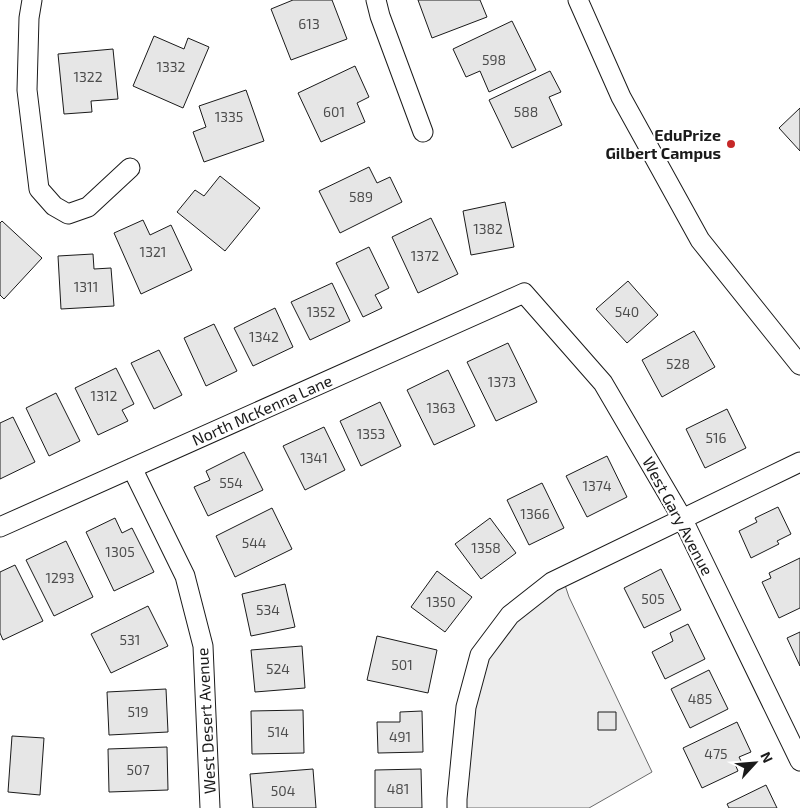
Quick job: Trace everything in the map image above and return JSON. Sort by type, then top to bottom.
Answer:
[{"type":"street","points":[[32,0],[29,18],[27,90],[39,188],[54,206],[68,214],[88,207],[130,168]]},
{"type":"street","points":[[376,0],[422,132]]},
{"type":"street","points":[[578,0],[621,96],[700,240],[800,365]]},
{"type":"street","name":"North McKenna Lane","points":[[0,527],[524,293]]},
{"type":"street","name":"West Gary Avenue","points":[[524,293],[603,383],[682,518],[800,761]]},
{"type":"street","points":[[457,808],[466,707],[480,655],[510,615],[552,582],[800,462]]},
{"type":"street","name":"West Desert Avenue","points":[[132,468],[185,576],[203,646],[210,808]]},
{"type":"shaded area","points":[[562,576],[569,597],[652,772],[589,808],[457,808],[480,655]]},
{"type":"building","points":[[293,0],[332,0],[347,39],[291,60],[271,9]]},
{"type":"building","points":[[418,0],[480,0],[487,17],[432,38]]},
{"type":"building","points":[[512,21],[536,70],[489,92],[480,71],[466,77],[453,49]]},
{"type":"building","points":[[154,36],[184,49],[188,38],[209,47],[183,108],[133,86]]},
{"type":"building","points":[[113,49],[118,99],[91,101],[92,112],[64,114],[58,54]]},
{"type":"building","points":[[355,66],[369,97],[357,103],[365,122],[321,142],[298,93]]},
{"type":"building","points":[[550,71],[561,92],[549,97],[562,125],[512,148],[489,100]]},
{"type":"building","points":[[246,90],[264,141],[204,162],[193,132],[206,127],[199,106]]},
{"type":"building","points":[[800,108],[800,151],[779,128]]},
{"type":"building","points":[[369,167],[377,183],[390,177],[402,202],[340,233],[319,191]]},
{"type":"building","points":[[220,176],[260,208],[225,251],[177,212],[195,190],[204,196]]},
{"type":"building","points":[[505,202],[514,247],[471,255],[463,211]]},
{"type":"building","points":[[431,218],[458,274],[418,293],[392,237]]},
{"type":"building","points":[[143,220],[150,235],[171,225],[192,270],[141,294],[114,233]]},
{"type":"building","points":[[2,221],[42,258],[4,299],[0,295],[0,223]]},
{"type":"building","points":[[369,247],[389,288],[375,295],[382,308],[363,317],[336,263]]},
{"type":"building","points":[[93,254],[94,269],[111,268],[114,306],[61,309],[58,256]]},
{"type":"building","points":[[628,281],[658,315],[627,343],[596,309]]},
{"type":"building","points":[[332,283],[350,321],[310,340],[291,302]]},
{"type":"building","points":[[275,308],[293,347],[253,366],[234,328]]},
{"type":"building","points":[[214,324],[237,371],[206,386],[184,338]]},
{"type":"building","points":[[694,331],[715,367],[662,397],[642,360]]},
{"type":"building","points":[[508,343],[537,402],[496,421],[467,362]]},
{"type":"building","points":[[159,350],[182,395],[154,409],[131,363]]},
{"type":"building","points":[[116,368],[134,404],[122,410],[128,421],[98,435],[75,388]]},
{"type":"building","points":[[448,370],[475,426],[434,445],[407,390]]},
{"type":"building","points":[[56,393],[80,441],[49,456],[26,408]]},
{"type":"building","points":[[380,402],[401,446],[361,466],[340,421]]},
{"type":"building","points":[[727,409],[746,448],[705,468],[686,429]]},
{"type":"building","points":[[13,417],[35,462],[0,479],[0,423]]},
{"type":"building","points":[[324,427],[345,470],[305,490],[283,446]]},
{"type":"building","points":[[244,452],[263,490],[208,516],[194,487],[210,480],[206,471]]},
{"type":"building","points":[[607,456],[627,497],[587,517],[566,476]]},
{"type":"building","points":[[542,483],[564,528],[529,545],[507,500]]},
{"type":"building","points":[[778,507],[791,534],[777,541],[779,544],[751,558],[739,531],[757,522],[755,518]]},
{"type":"building","points":[[272,508],[292,549],[235,577],[216,536]]},
{"type":"building","points":[[115,518],[122,533],[132,528],[154,572],[114,591],[86,532]]},
{"type":"building","points":[[490,518],[516,553],[481,579],[455,544]]},
{"type":"building","points":[[66,541],[93,597],[54,616],[26,560]]},
{"type":"building","points":[[800,558],[800,608],[779,618],[762,582],[771,578],[769,573]]},
{"type":"building","points":[[15,565],[43,621],[3,640],[0,633],[0,572]]},
{"type":"building","points":[[661,569],[681,610],[644,628],[624,588]]},
{"type":"building","points":[[437,571],[472,597],[445,632],[411,607]]},
{"type":"building","points":[[285,584],[295,627],[251,636],[242,594]]},
{"type":"building","points":[[148,606],[168,646],[111,673],[91,634]]},
{"type":"building","points":[[688,624],[705,659],[665,679],[652,652],[673,641],[670,633]]},
{"type":"building","points":[[800,632],[800,666],[787,638]]},
{"type":"building","points":[[377,636],[437,650],[428,693],[367,680]]},
{"type":"building","points":[[302,646],[305,688],[255,692],[251,650]]},
{"type":"building","points":[[709,670],[728,709],[690,728],[671,689]]},
{"type":"building","points":[[166,689],[168,732],[109,735],[107,692]]},
{"type":"building","points":[[303,710],[304,753],[252,754],[251,711]]},
{"type":"building","points":[[422,711],[423,752],[378,753],[377,722],[400,722],[400,712]]},
{"type":"building","points":[[598,712],[616,712],[616,730],[598,730]]},
{"type":"building","points":[[737,722],[751,752],[739,757],[741,761],[735,764],[738,771],[702,788],[683,748]]},
{"type":"building","points":[[12,736],[44,738],[40,795],[8,792]]},
{"type":"building","points":[[167,747],[168,790],[109,792],[108,749]]},
{"type":"building","points":[[313,769],[316,808],[253,808],[250,774]]},
{"type":"building","points":[[421,769],[422,808],[375,808],[375,770]]},
{"type":"building","points":[[766,785],[777,808],[729,808],[727,804]]},
{"type":"place","name":"EduPrize Gilbert Campus","points":[[731,144]]}]
